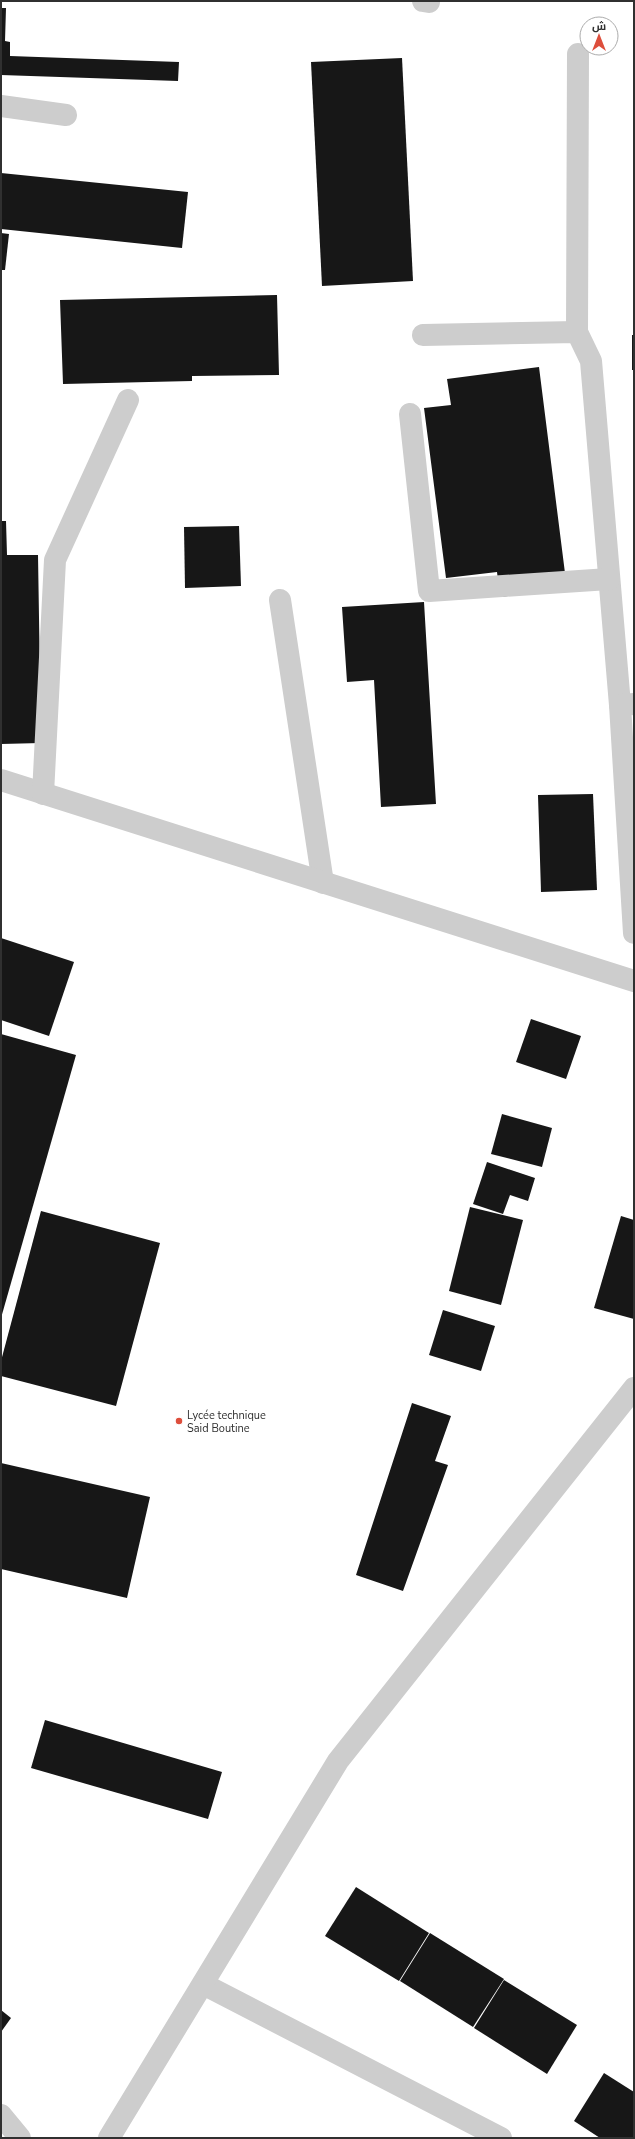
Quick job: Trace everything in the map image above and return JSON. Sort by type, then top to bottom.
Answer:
[{"type":"street","points":[[578,54],[577,332],[591,361],[609,579],[627,704],[634,933]]},
{"type":"street","points":[[1,106],[66,115]]},
{"type":"street","points":[[423,335],[577,332]]},
{"type":"street","points":[[43,794],[55,560],[128,400]]},
{"type":"street","points":[[410,414],[429,591],[609,579]]},
{"type":"street","points":[[280,600],[323,883]]},
{"type":"street","points":[[1,780],[634,981]]},
{"type":"street","points":[[109,2138],[338,1761],[634,1388]]},
{"type":"street","points":[[202,1984],[501,2138]]},
{"type":"street","points":[[1,2115],[20,2138]]},
{"type":"building","points":[[1,8],[6,8],[5,41],[10,42],[10,56],[179,62],[178,81],[1,75]]},
{"type":"building","points":[[402,58],[413,281],[322,286],[311,62]]},
{"type":"building","points":[[1,173],[188,192],[182,248],[1,229]]},
{"type":"building","points":[[1,233],[9,234],[5,270],[1,270]]},
{"type":"building","points":[[277,295],[279,375],[192,376],[192,381],[63,384],[60,300]]},
{"type":"building","points":[[632,335],[634,335],[634,370],[632,370]]},
{"type":"building","points":[[539,367],[567,589],[500,597],[497,572],[446,578],[424,408],[451,405],[447,379]]},
{"type":"building","points":[[1,521],[6,521],[7,555],[38,555],[41,743],[1,744]]},
{"type":"building","points":[[239,526],[241,586],[185,588],[184,527]]},
{"type":"building","points":[[424,602],[436,804],[381,807],[374,680],[347,682],[342,607]]},
{"type":"building","points":[[593,794],[597,890],[541,892],[538,795]]},
{"type":"building","points":[[1,938],[74,962],[49,1036],[1,1020]]},
{"type":"building","points":[[531,1019],[581,1036],[566,1079],[516,1062]]},
{"type":"building","points":[[1,1034],[76,1055],[1,1318]]},
{"type":"building","points":[[502,1114],[552,1128],[542,1167],[491,1154]]},
{"type":"building","points":[[487,1162],[535,1178],[528,1201],[510,1195],[503,1214],[473,1204]]},
{"type":"building","points":[[470,1207],[523,1220],[501,1305],[449,1291]]},
{"type":"building","points":[[41,1211],[160,1243],[116,1406],[1,1376],[1,1361]]},
{"type":"building","points":[[621,1216],[634,1220],[634,1319],[594,1308]]},
{"type":"building","points":[[443,1310],[495,1326],[481,1371],[429,1355]]},
{"type":"building","points":[[412,1403],[451,1416],[435,1461],[448,1465],[403,1591],[356,1575]]},
{"type":"building","points":[[1,1463],[150,1497],[127,1598],[1,1569]]},
{"type":"building","points":[[45,1720],[222,1772],[208,1819],[31,1768]]},
{"type":"building","points":[[356,1887],[429,1933],[399,1981],[325,1936]]},
{"type":"building","points":[[430,1933],[504,1979],[473,2027],[400,1981]]},
{"type":"building","points":[[504,1980],[577,2025],[547,2074],[474,2028]]},
{"type":"building","points":[[1,2010],[11,2018],[1,2032]]},
{"type":"building","points":[[604,2073],[634,2092],[634,2138],[600,2138],[574,2121]]},
{"type":"place","name":"Lycée technique Said Boutine","points":[[179,1421]]}]
